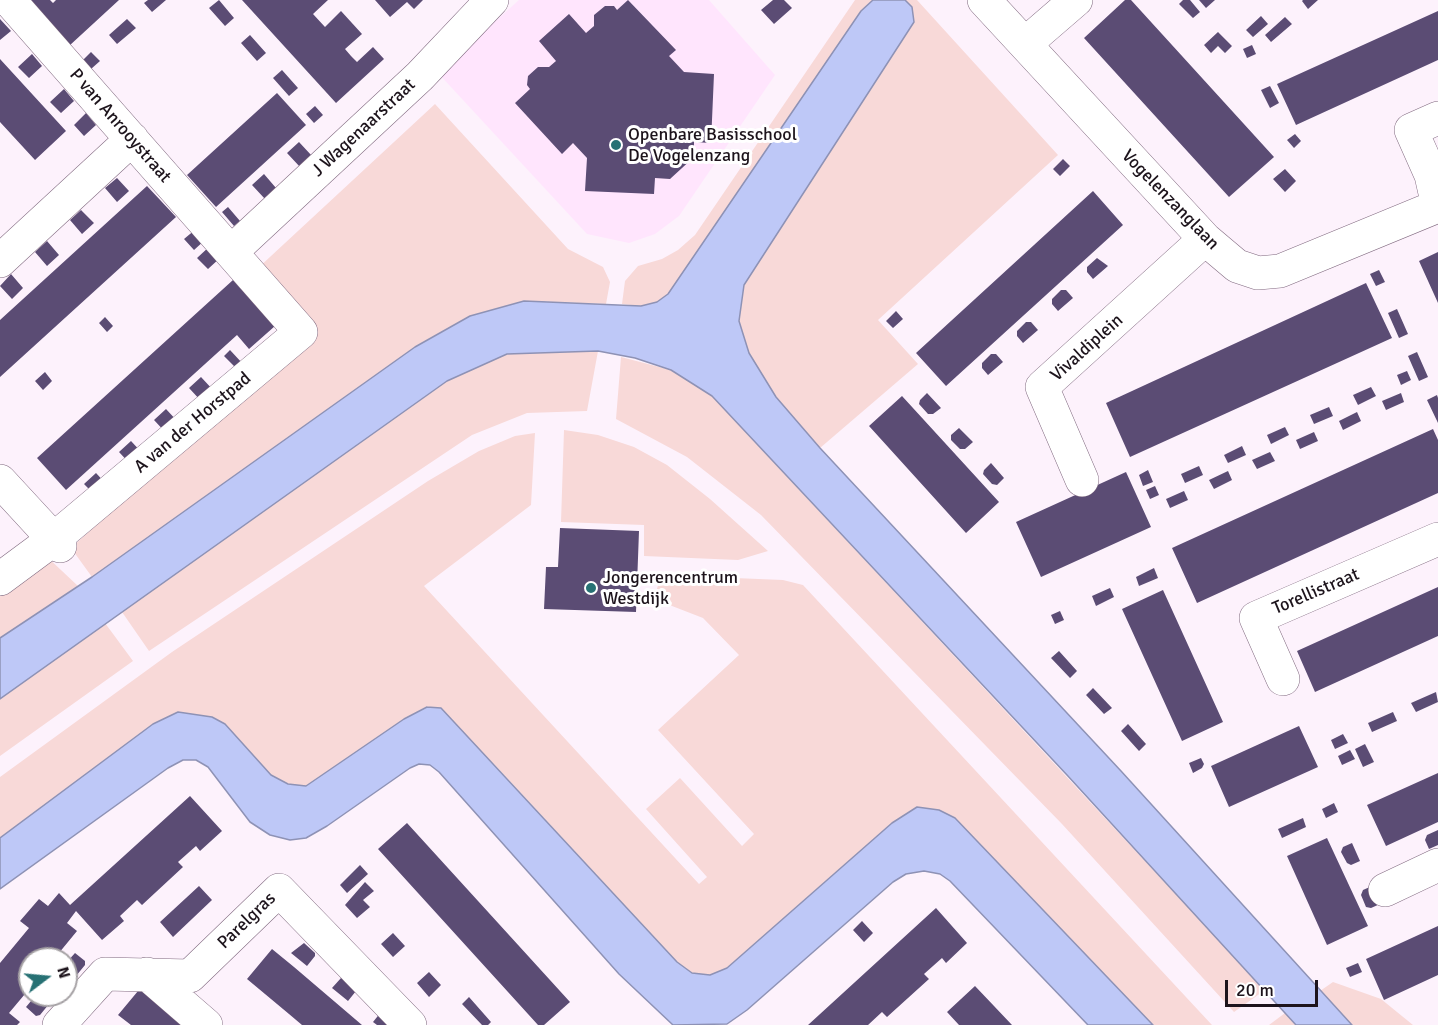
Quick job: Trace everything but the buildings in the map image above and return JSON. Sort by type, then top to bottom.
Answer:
[{"type":"street","name":"P van Anrooystraat","points":[[9,0],[231,252]]},
{"type":"street","name":"J Wagenaarstraat","points":[[231,252],[420,76],[492,0]]},
{"type":"street","name":"Vogelenzanglaan","points":[[984,0],[1205,240],[1237,266],[1258,273],[1280,271],[1438,206]]},
{"type":"street","points":[[1025,44],[1076,0]]},
{"type":"street","points":[[1438,118],[1412,130],[1431,176],[1438,206]]},
{"type":"street","points":[[0,261],[132,139]]},
{"type":"street","name":"Vivaldiplein","points":[[1082,480],[1042,387],[1205,240]]},
{"type":"street","name":"A van der Horstpad","points":[[0,579],[57,543],[301,332],[231,252]]},
{"type":"street","points":[[0,481],[57,543]]},
{"type":"street","name":"Torellistraat","points":[[1283,679],[1256,618],[1438,539]]},
{"type":"street","points":[[1385,890],[1438,865]]},
{"type":"street","name":"Parelgras","points":[[59,1025],[105,974],[190,976],[279,890],[410,1025]]},
{"type":"street","points":[[147,974],[206,1025]]},
{"type":"shaded area","name":"Openbare Basisschool De Vogelenzang","points":[[519,0],[709,0],[775,75],[679,216],[655,234],[629,243],[587,234],[438,73]]},
{"type":"shaded area","points":[[855,0],[873,0],[861,11],[668,294],[657,302],[641,306],[622,304],[625,281],[638,266],[662,259],[678,250],[695,235]]},
{"type":"shaded area","points":[[905,0],[917,0],[1058,155],[878,320],[918,364],[820,448],[776,397],[749,353],[739,321],[744,285],[913,22],[912,7]]},
{"type":"shaded area","points":[[435,104],[568,249],[603,267],[610,282],[606,304],[524,301],[415,348],[92,577],[71,548],[295,342],[257,269]]},
{"type":"shaded area","points":[[598,351],[587,411],[527,413],[472,435],[149,651],[122,612],[447,381],[507,354]]},
{"type":"shaded area","points":[[621,357],[671,370],[712,396],[1265,990],[1234,1012],[1062,824],[761,515],[687,457],[616,419]]},
{"type":"shaded area","points":[[564,430],[598,435],[634,447],[667,465],[710,499],[768,551],[738,560],[644,556],[644,525],[561,522]]},
{"type":"shaded area","points":[[535,433],[531,505],[424,586],[699,884],[707,877],[646,809],[680,778],[742,846],[754,834],[658,730],[739,655],[703,618],[654,599],[661,575],[783,580],[803,585],[1212,1025],[1153,1025],[955,818],[939,810],[917,807],[892,823],[727,968],[710,976],[692,973],[677,962],[494,764],[426,707],[404,719],[306,786],[288,784],[271,775],[224,724],[212,717],[178,712],[153,724],[0,838],[0,777],[172,652],[428,481],[479,451],[515,436]]},
{"type":"shaded area","points":[[45,555],[78,586],[0,638],[0,587]]},
{"type":"shaded area","points":[[105,623],[133,661],[0,756],[0,699]]},
{"type":"shaded area","points":[[1333,982],[1381,999],[1413,1025],[1352,1025],[1320,991]]},
{"type":"shaded area","points":[[1285,1013],[1296,1025],[1269,1025]]},
{"type":"water","points":[[873,0],[905,0],[912,7],[914,22],[744,285],[739,321],[749,353],[776,397],[820,448],[1121,771],[1352,1025],[1296,1025],[1067,775],[712,396],[671,370],[635,358],[598,351],[507,354],[447,381],[0,699],[0,638],[92,577],[415,347],[470,316],[524,301],[641,306],[657,302],[668,294],[861,11]]},
{"type":"water","points":[[427,707],[441,708],[677,962],[692,973],[710,975],[727,968],[892,823],[917,807],[939,810],[955,818],[1153,1025],[1088,1025],[950,881],[940,874],[924,871],[906,874],[893,882],[747,1010],[727,1024],[673,1025],[619,974],[439,772],[430,765],[419,764],[410,768],[327,826],[306,838],[290,840],[270,835],[250,822],[208,767],[196,760],[183,760],[168,768],[0,889],[0,838],[153,724],[178,712],[212,717],[225,724],[271,775],[288,784],[306,786],[404,719]]},
{"type":"place","name":"Openbare Basisschool De Vogelenzang","points":[[616,145]]},
{"type":"place","name":"Jongerencentrum Westdijk","points":[[591,588]]}]
